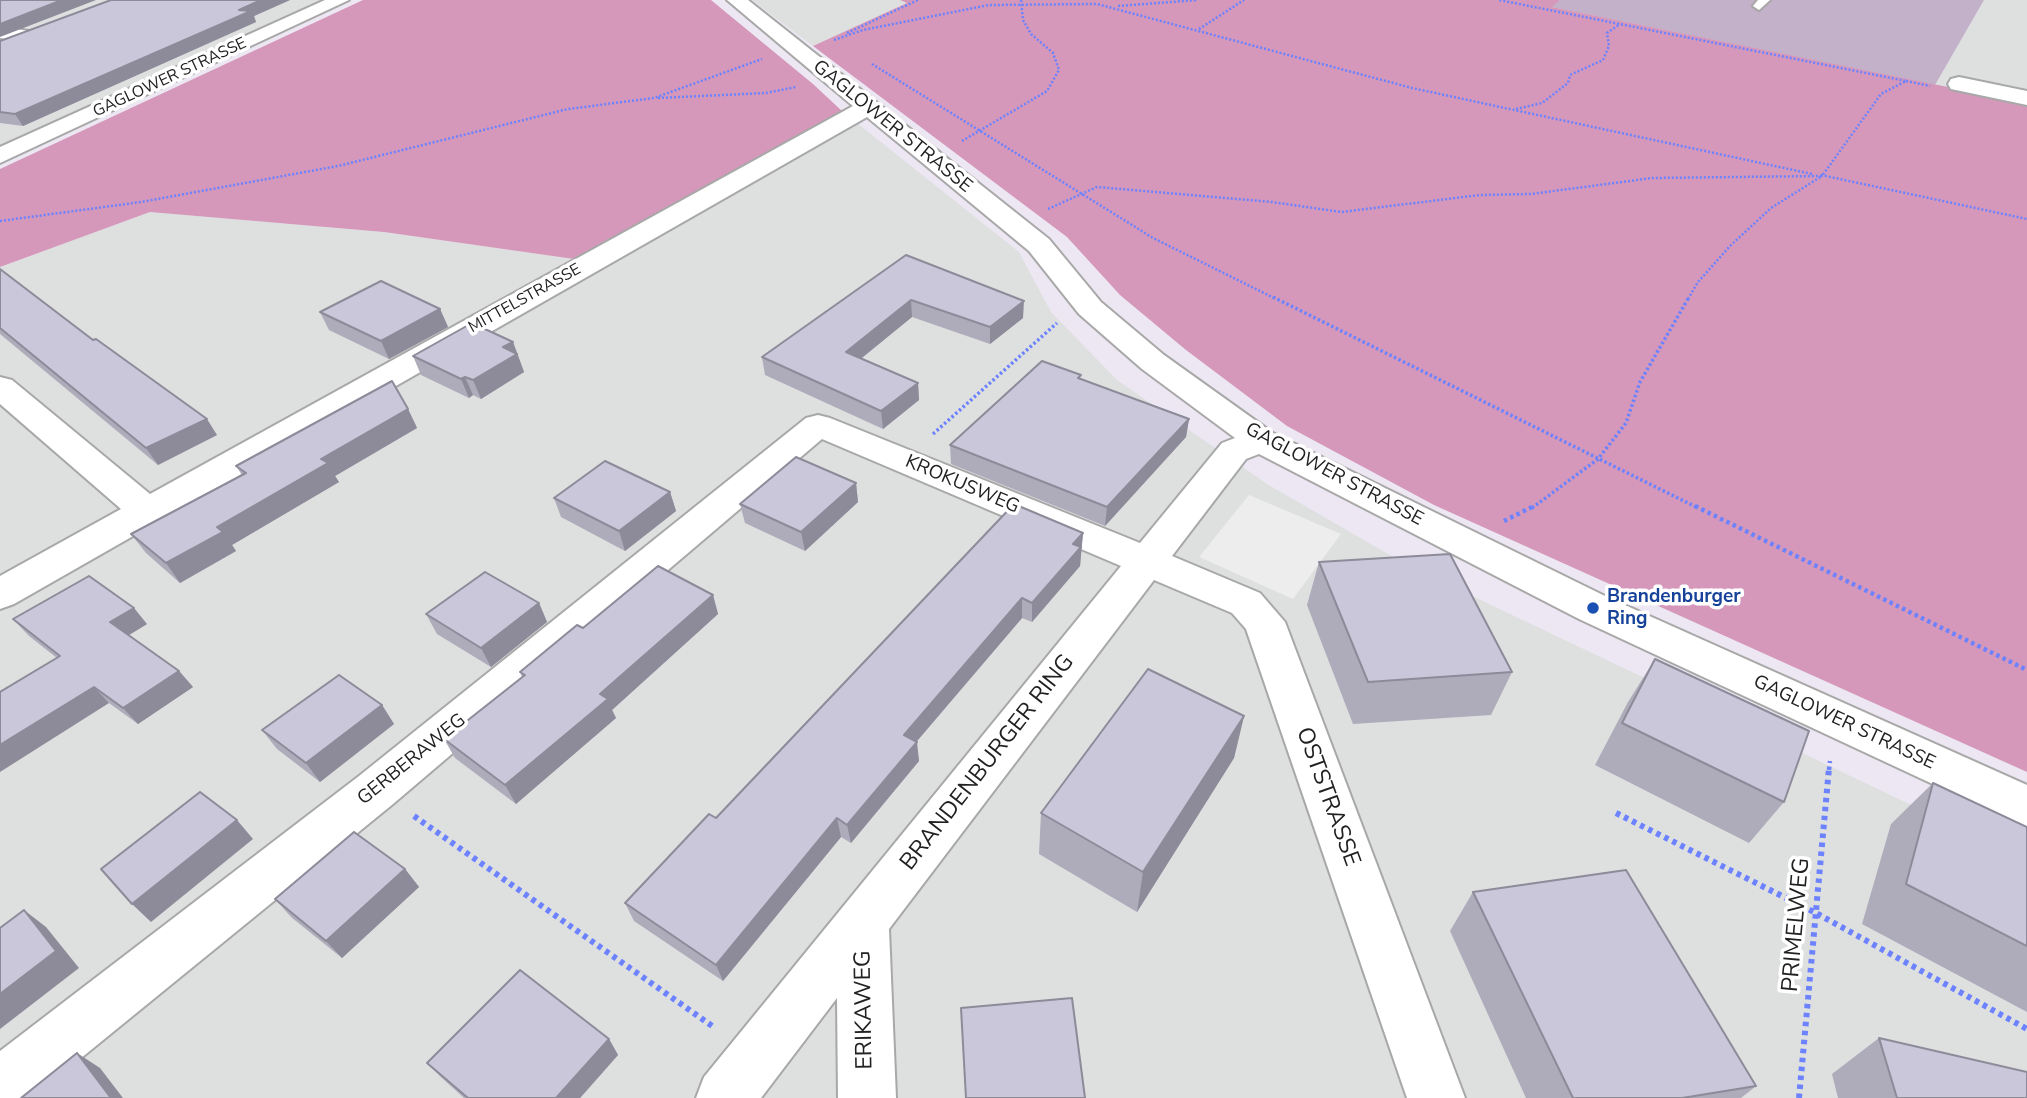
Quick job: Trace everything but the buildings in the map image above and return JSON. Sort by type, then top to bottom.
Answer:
[{"type":"street","name":"GAGLOWER STRASSE","points":[[0,156],[340,0]]},
{"type":"street","name":"GAGLOWER STRASSE","points":[[736,0],[1039,245],[1090,308],[1153,362],[1261,441],[1593,608],[2027,807]]},
{"type":"street","points":[[0,47],[50,27]]},
{"type":"street","points":[[0,32],[27,36]]},
{"type":"street","points":[[1959,84],[2027,98]]},
{"type":"street","name":"MITTELSTRASSE","points":[[0,594],[866,107]]},
{"type":"street","points":[[0,387],[147,511]]},
{"type":"street","name":"KROKUSWEG","points":[[818,425],[1146,562]]},
{"type":"street","name":"GERBERAWEG","points":[[0,1087],[376,790],[818,425]]},
{"type":"street","name":"BRANDENBURGER RING","points":[[725,1098],[1234,451],[1261,441]]},
{"type":"street","name":"OSTSTRASSE","points":[[1146,562],[1246,603],[1264,622],[1436,1098]]},
{"type":"street","name":"ERIKAWEG","points":[[863,922],[867,1098]]},
{"type":"path","points":[[827,43],[918,0]]},
{"type":"path","points":[[1111,7],[1198,0]]},
{"type":"path","points":[[1199,29],[1244,0]]},
{"type":"path","points":[[1494,526],[1531,508],[1598,459],[1626,423],[1640,382],[1698,282],[1730,246],[1771,208],[1822,176],[1881,94],[1906,81],[1499,0]]},
{"type":"path","points":[[827,43],[863,30],[976,7],[1021,2],[1085,2],[1199,29],[1412,88],[1511,110],[1574,120],[2027,219]]},
{"type":"path","points":[[954,147],[976,131],[1047,91],[1059,70],[1053,52],[1031,34],[1023,20],[1021,2]]},
{"type":"path","points":[[1511,110],[1542,103],[1568,83],[1570,75],[1603,60],[1609,46],[1607,33],[1620,24]]},
{"type":"path","points":[[827,43],[839,46]]},
{"type":"path","points":[[654,98],[764,58]]},
{"type":"path","points":[[870,63],[1153,238],[2027,670]]},
{"type":"path","points":[[0,222],[141,202],[338,166],[568,109],[654,98],[766,93],[802,86]]},
{"type":"path","points":[[1048,210],[1079,193],[1097,187],[1295,204],[1341,212],[1480,195],[1531,194],[1652,178],[1822,176]]},
{"type":"path","points":[[903,460],[1065,316]]},
{"type":"path","name":"PRIMELWEG","points":[[1799,1098],[1830,755]]},
{"type":"path","points":[[376,790],[722,1033]]},
{"type":"path","points":[[1616,813],[1816,913],[2027,1029]]},
{"type":"shaded area","points":[[0,0],[332,0],[0,150]]},
{"type":"shaded area","points":[[363,0],[711,0],[842,111],[574,259],[384,232],[150,212],[0,267],[0,169]]},
{"type":"shaded area","points":[[752,0],[900,0],[908,3],[813,46]]},
{"type":"shaded area","points":[[900,0],[1560,0],[1552,7],[2027,103],[2027,772],[1434,505],[1287,426],[1186,350],[1120,295],[1067,237],[813,46],[907,3]]},
{"type":"shaded area","points":[[1560,0],[1984,0],[1935,85],[1551,7]]},
{"type":"shaded area","points":[[1984,0],[2027,0],[2027,103],[1935,85]]},
{"type":"shaded area","points":[[842,111],[1019,252],[1051,312],[1117,380],[1267,484],[1407,565],[2027,860],[2027,1098],[0,1098],[0,267],[150,212],[384,232],[574,259]]},
{"type":"shaded area","points":[[1249,495],[1341,534],[1293,599],[1199,557]]},
{"type":"place","name":"Brandenburger Ring","points":[[1593,608]]}]
